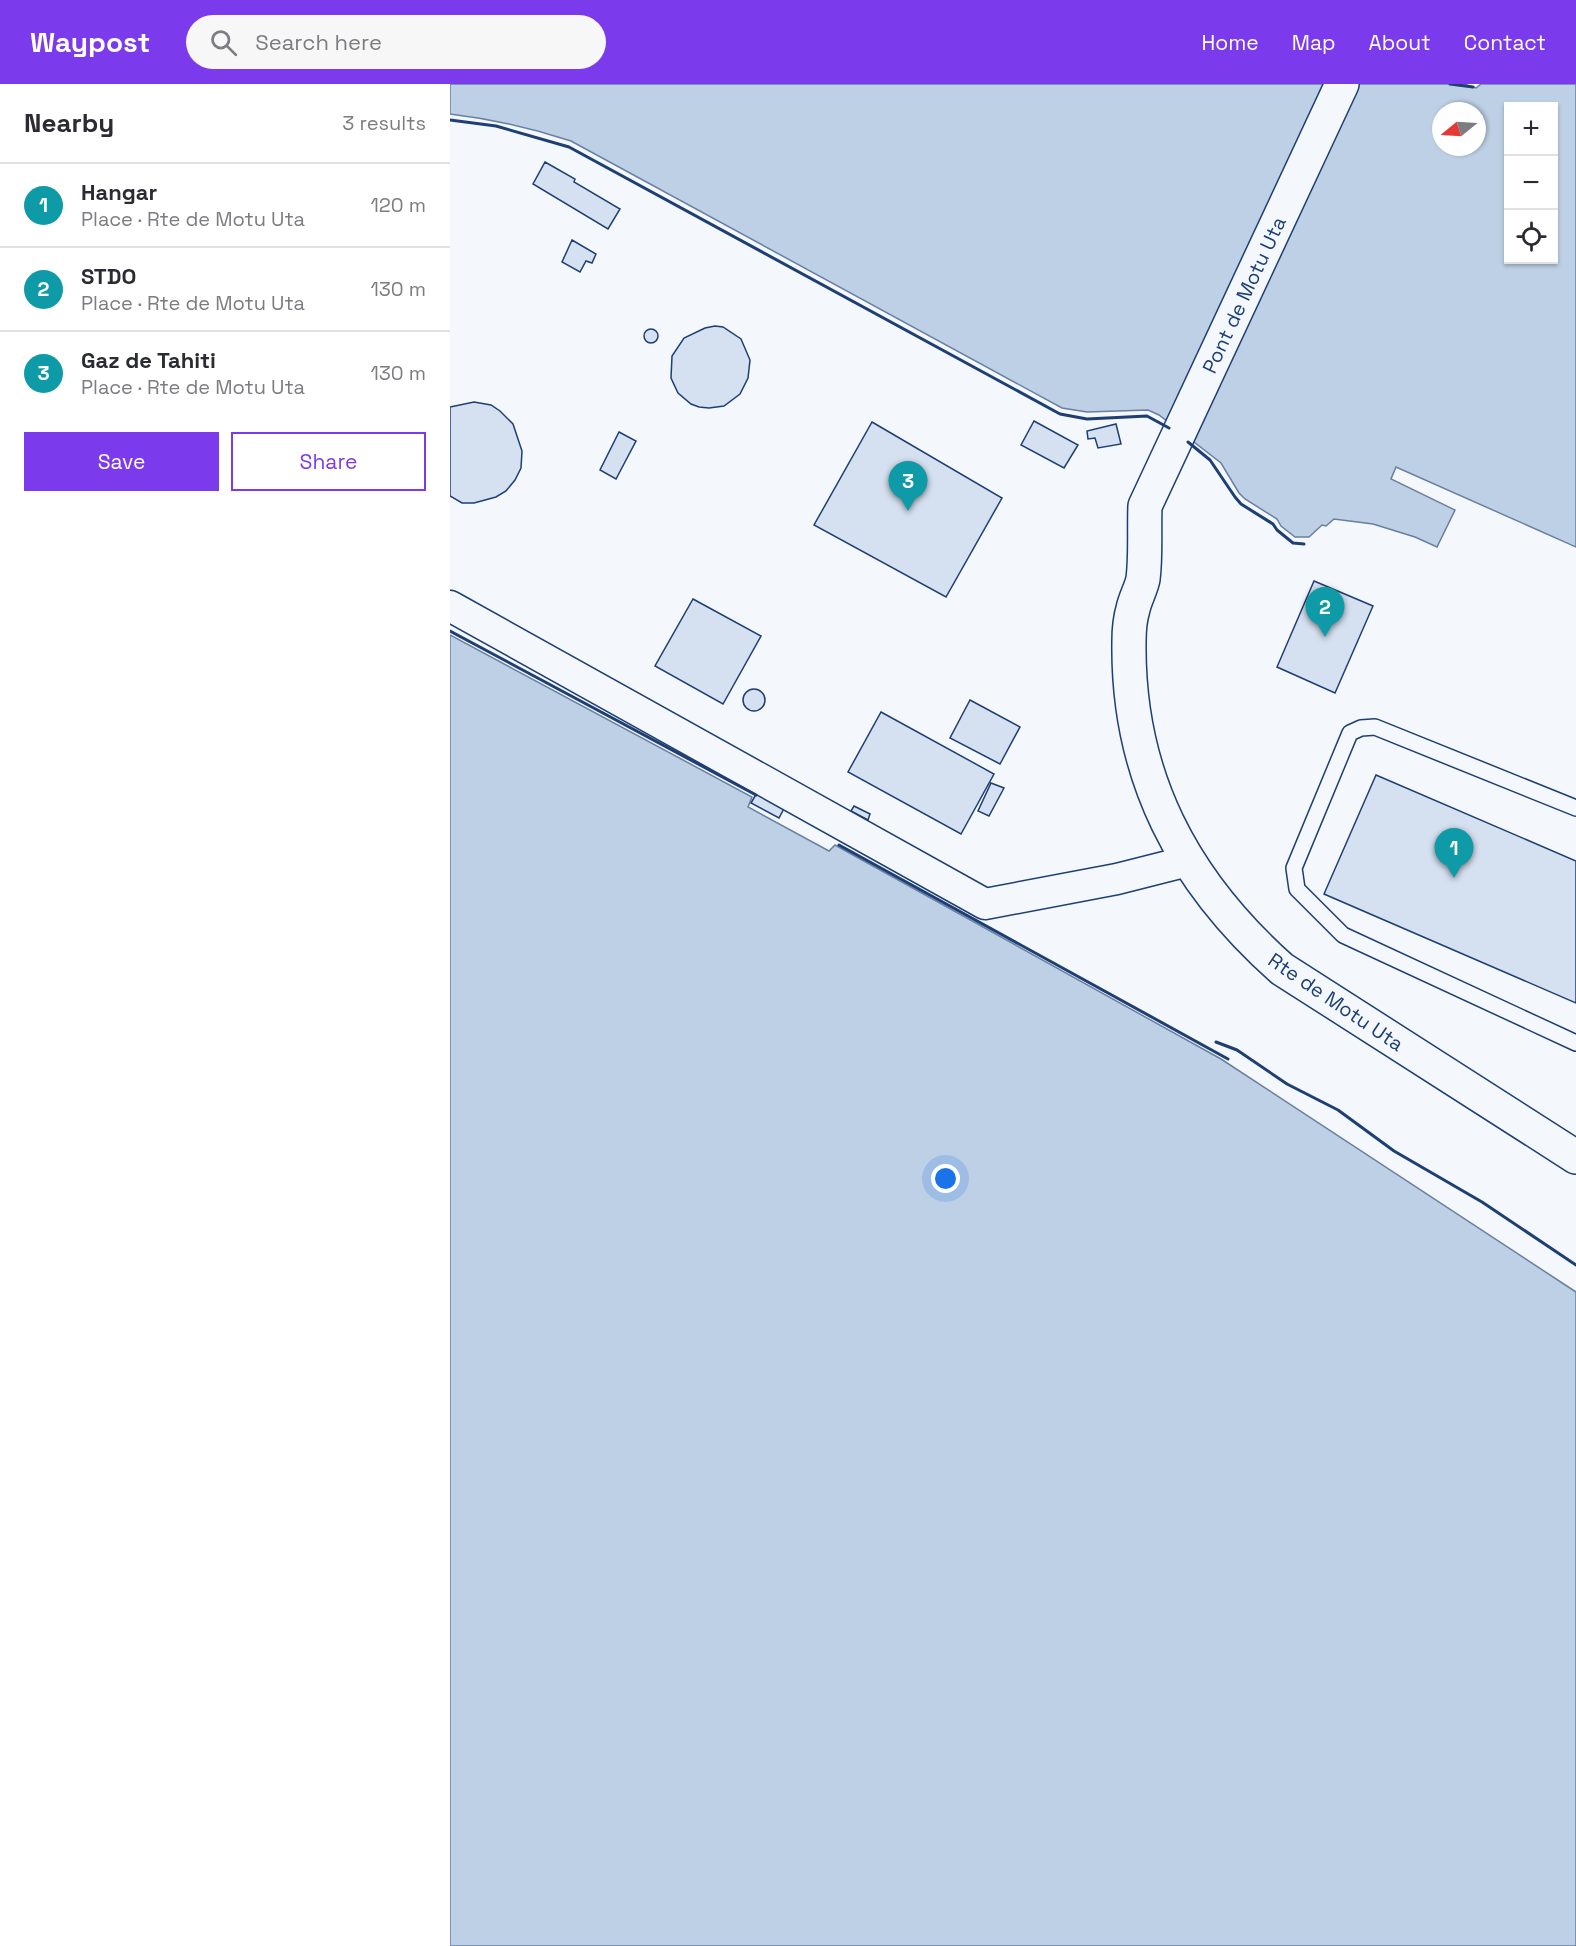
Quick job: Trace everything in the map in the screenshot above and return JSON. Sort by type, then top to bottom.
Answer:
[{"type":"street","name":"Pont de Motu Uta","points":[[1145,506],[1342,84]]},
{"type":"street","name":"Rte de Motu Uta","points":[[1145,506],[1143,579],[1132,611],[1129,639],[1132,695],[1139,739],[1152,785],[1188,861],[1226,913],[1252,942],[1282,969],[1576,1157]]},
{"type":"street","points":[[450,606],[985,904],[1118,879],[1188,861]]},
{"type":"lane","points":[[1576,808],[1375,727],[1361,728],[1350,733],[1294,868],[1297,889],[1343,935],[1576,1043]]},
{"type":"water","points":[[450,84],[1464,84],[1476,88],[1481,84],[1576,84],[1576,547],[1396,467],[1391,479],[1455,510],[1437,547],[1415,537],[1373,524],[1334,519],[1326,526],[1322,525],[1309,537],[1295,537],[1281,526],[1277,519],[1239,493],[1221,463],[1159,415],[1148,410],[1087,412],[1062,408],[571,141],[481,118],[450,114]]},
{"type":"water","points":[[450,635],[752,797],[748,807],[829,851],[835,845],[1221,1059],[1576,1292],[1576,1946],[450,1946]]},
{"type":"building","points":[[545,162],[620,209],[608,229],[533,184]]},
{"type":"building","points":[[572,240],[596,254],[592,263],[586,261],[580,272],[562,262]]},
{"type":"building","points":[[715,326],[723,327],[741,339],[750,360],[748,378],[740,394],[724,406],[699,407],[691,404],[678,393],[671,378],[672,356],[684,338]]},
{"type":"building","points":[[651,329],[656,331],[658,336],[656,341],[651,343],[646,341],[644,336],[646,331]]},
{"type":"building","points":[[474,402],[491,405],[513,424],[522,451],[521,468],[506,491],[496,497],[474,503],[462,503],[450,496],[450,407]]},
{"type":"building","points":[[1034,421],[1078,445],[1064,468],[1021,445]]},
{"type":"building","points":[[872,422],[1002,498],[946,597],[814,525]]},
{"type":"building","points":[[1116,424],[1121,444],[1098,448],[1095,438],[1088,439],[1087,431]]},
{"type":"building","points":[[619,432],[636,441],[616,479],[600,470]]},
{"type":"building","points":[[1314,581],[1373,606],[1335,693],[1277,667]]},
{"type":"building","points":[[693,599],[761,636],[723,704],[655,666]]},
{"type":"building","points":[[754,689],[762,692],[765,700],[762,708],[754,711],[746,708],[743,700],[746,692]]},
{"type":"building","points":[[970,700],[1020,727],[1000,764],[950,738]]},
{"type":"building","points":[[881,712],[994,774],[961,834],[848,772]]},
{"type":"building","points":[[1376,775],[1576,861],[1576,1003],[1324,894]]},
{"type":"building","points":[[991,783],[1004,788],[989,816],[978,811]]},
{"type":"building","points":[[762,784],[789,799],[779,818],[751,803]]},
{"type":"building","points":[[854,806],[870,814],[868,820],[851,811]]},
{"type":"wall","points":[[1450,84],[1473,87]]},
{"type":"wall","points":[[450,120],[496,126],[569,147],[1060,414],[1087,419],[1147,416],[1169,428]]},
{"type":"wall","points":[[1188,442],[1210,460],[1241,504],[1273,524],[1293,543],[1304,544]]},
{"type":"wall","points":[[450,631],[756,795]]},
{"type":"wall","points":[[839,845],[1228,1059]]},
{"type":"wall","points":[[1216,1042],[1237,1050],[1287,1084],[1338,1110],[1394,1151],[1482,1202],[1576,1265]]},
{"type":"place","name":"Gaz de Tahiti","points":[[908,511]]},
{"type":"place","name":"STDO","points":[[1325,637]]},
{"type":"place","name":"Hangar","points":[[1454,878]]}]
